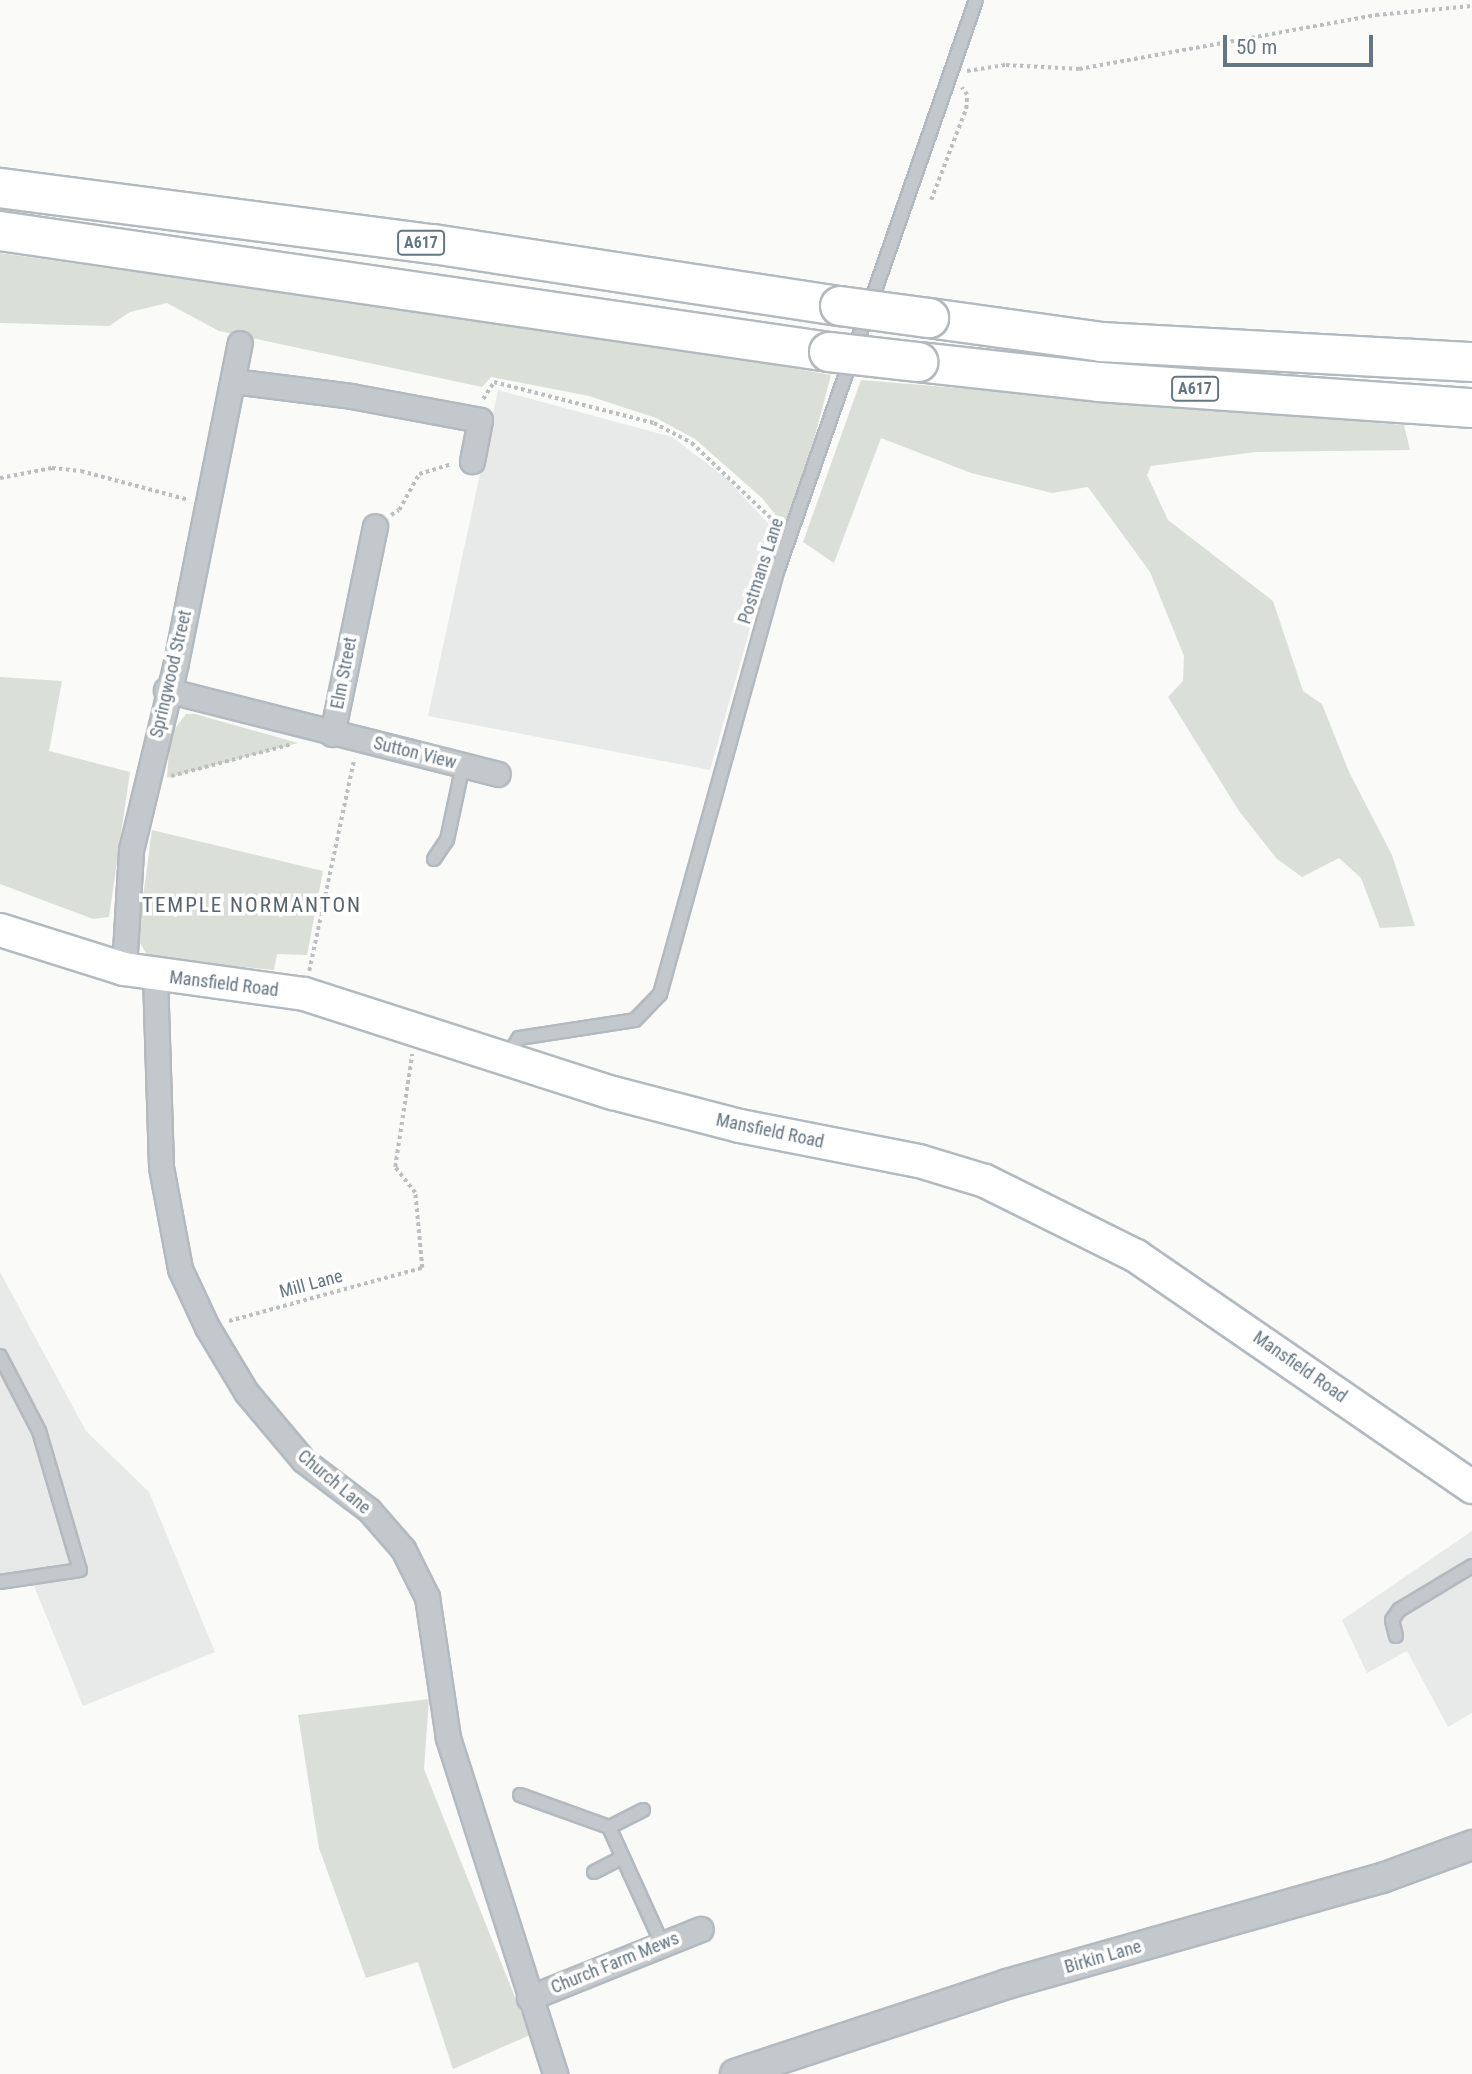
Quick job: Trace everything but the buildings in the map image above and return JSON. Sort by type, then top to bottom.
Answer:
[{"type":"highway","name":"A617","points":[[0,188],[419,242],[840,306],[1101,342],[1472,362]]},
{"type":"highway","name":"A617","points":[[0,231],[829,352],[1099,382],[1472,408]]},
{"type":"main road","name":"Mansfield Road","points":[[0,930],[124,969],[304,993],[508,1056],[625,1097],[740,1126],[919,1161],[985,1181],[1136,1256],[1472,1487]]},
{"type":"street","name":"Springwood Street","points":[[124,969],[131,850],[166,690],[176,662],[240,342]]},
{"type":"street","points":[[233,381],[351,396],[480,420],[472,461]]},
{"type":"street","name":"Elm Street","points":[[166,690],[332,734],[375,526]]},
{"type":"street","name":"Sutton View","points":[[332,734],[498,774]]},
{"type":"street","name":"Church Lane","points":[[155,975],[161,1167],[180,1269],[207,1327],[246,1392],[303,1460],[369,1510],[409,1561],[426,1597],[448,1738],[555,2074]]},
{"type":"street","name":"Birkin Lane","points":[[735,2074],[1007,1984],[1382,1878],[1472,1845]]},
{"type":"street","name":"Church Farm Mews","points":[[529,1998],[701,1928]]},
{"type":"lane","name":"Postmans Lane","points":[[508,1056],[519,1038],[635,1020],[660,994],[789,539],[976,0]]},
{"type":"lane","points":[[434,859],[447,840],[463,765]]},
{"type":"lane","points":[[0,1356],[39,1431],[80,1570],[0,1582]]},
{"type":"lane","points":[[1396,1636],[1392,1620],[1399,1610],[1472,1566]]},
{"type":"lane","points":[[520,1795],[609,1827],[643,1810]]},
{"type":"lane","points":[[609,1827],[662,1944]]},
{"type":"lane","points":[[594,1872],[622,1858]]},
{"type":"path","points":[[931,200],[966,109],[967,96],[951,71],[1006,65],[1079,69],[1376,15],[1472,6]]},
{"type":"path","points":[[471,419],[494,382],[654,424],[692,443],[759,502],[789,539]]},
{"type":"path","points":[[375,526],[399,510],[419,474],[435,466],[472,461]]},
{"type":"path","points":[[0,478],[52,468],[81,471],[208,505]]},
{"type":"path","points":[[145,783],[332,734]]},
{"type":"path","points":[[304,993],[358,739]]},
{"type":"path","name":"Mill Lane","points":[[207,1327],[422,1268],[415,1193],[395,1167],[412,1026]]},
{"type":"shaded area","points":[[0,253],[689,350],[831,375],[795,512],[782,523],[762,498],[695,439],[656,418],[589,396],[491,377],[482,387],[219,331],[167,303],[130,312],[109,326],[0,323]]},
{"type":"shaded area","points":[[861,380],[1404,425],[1410,450],[1255,452],[1151,466],[1147,475],[1168,520],[1273,601],[1303,691],[1322,704],[1349,772],[1392,855],[1415,926],[1380,928],[1361,878],[1339,858],[1302,877],[1277,859],[1239,811],[1168,697],[1183,681],[1184,656],[1150,572],[1088,487],[1052,493],[971,473],[881,438],[834,563],[803,542]]},
{"type":"shaded area","points":[[498,390],[672,437],[726,478],[777,533],[710,770],[428,716]]},
{"type":"shaded area","points":[[0,677],[62,681],[49,751],[130,772],[109,917],[93,919],[0,884]]},
{"type":"shaded area","points":[[186,714],[195,714],[298,743],[167,778],[170,735]]},
{"type":"shaded area","points":[[152,830],[323,871],[307,955],[277,954],[274,970],[148,957],[139,941],[139,927]]},
{"type":"shaded area","points":[[0,1272],[86,1431],[149,1492],[215,1652],[83,1706],[32,1581],[0,1588]]},
{"type":"shaded area","points":[[1472,1531],[1472,1713],[1448,1727],[1407,1651],[1367,1673],[1342,1620]]},
{"type":"shaded area","points":[[429,1699],[424,1769],[530,2035],[453,2069],[418,1962],[366,1978],[319,1848],[298,1715]]},
{"type":"district","name":"TEMPLE NORMANTON","points":[[252,905]]}]
